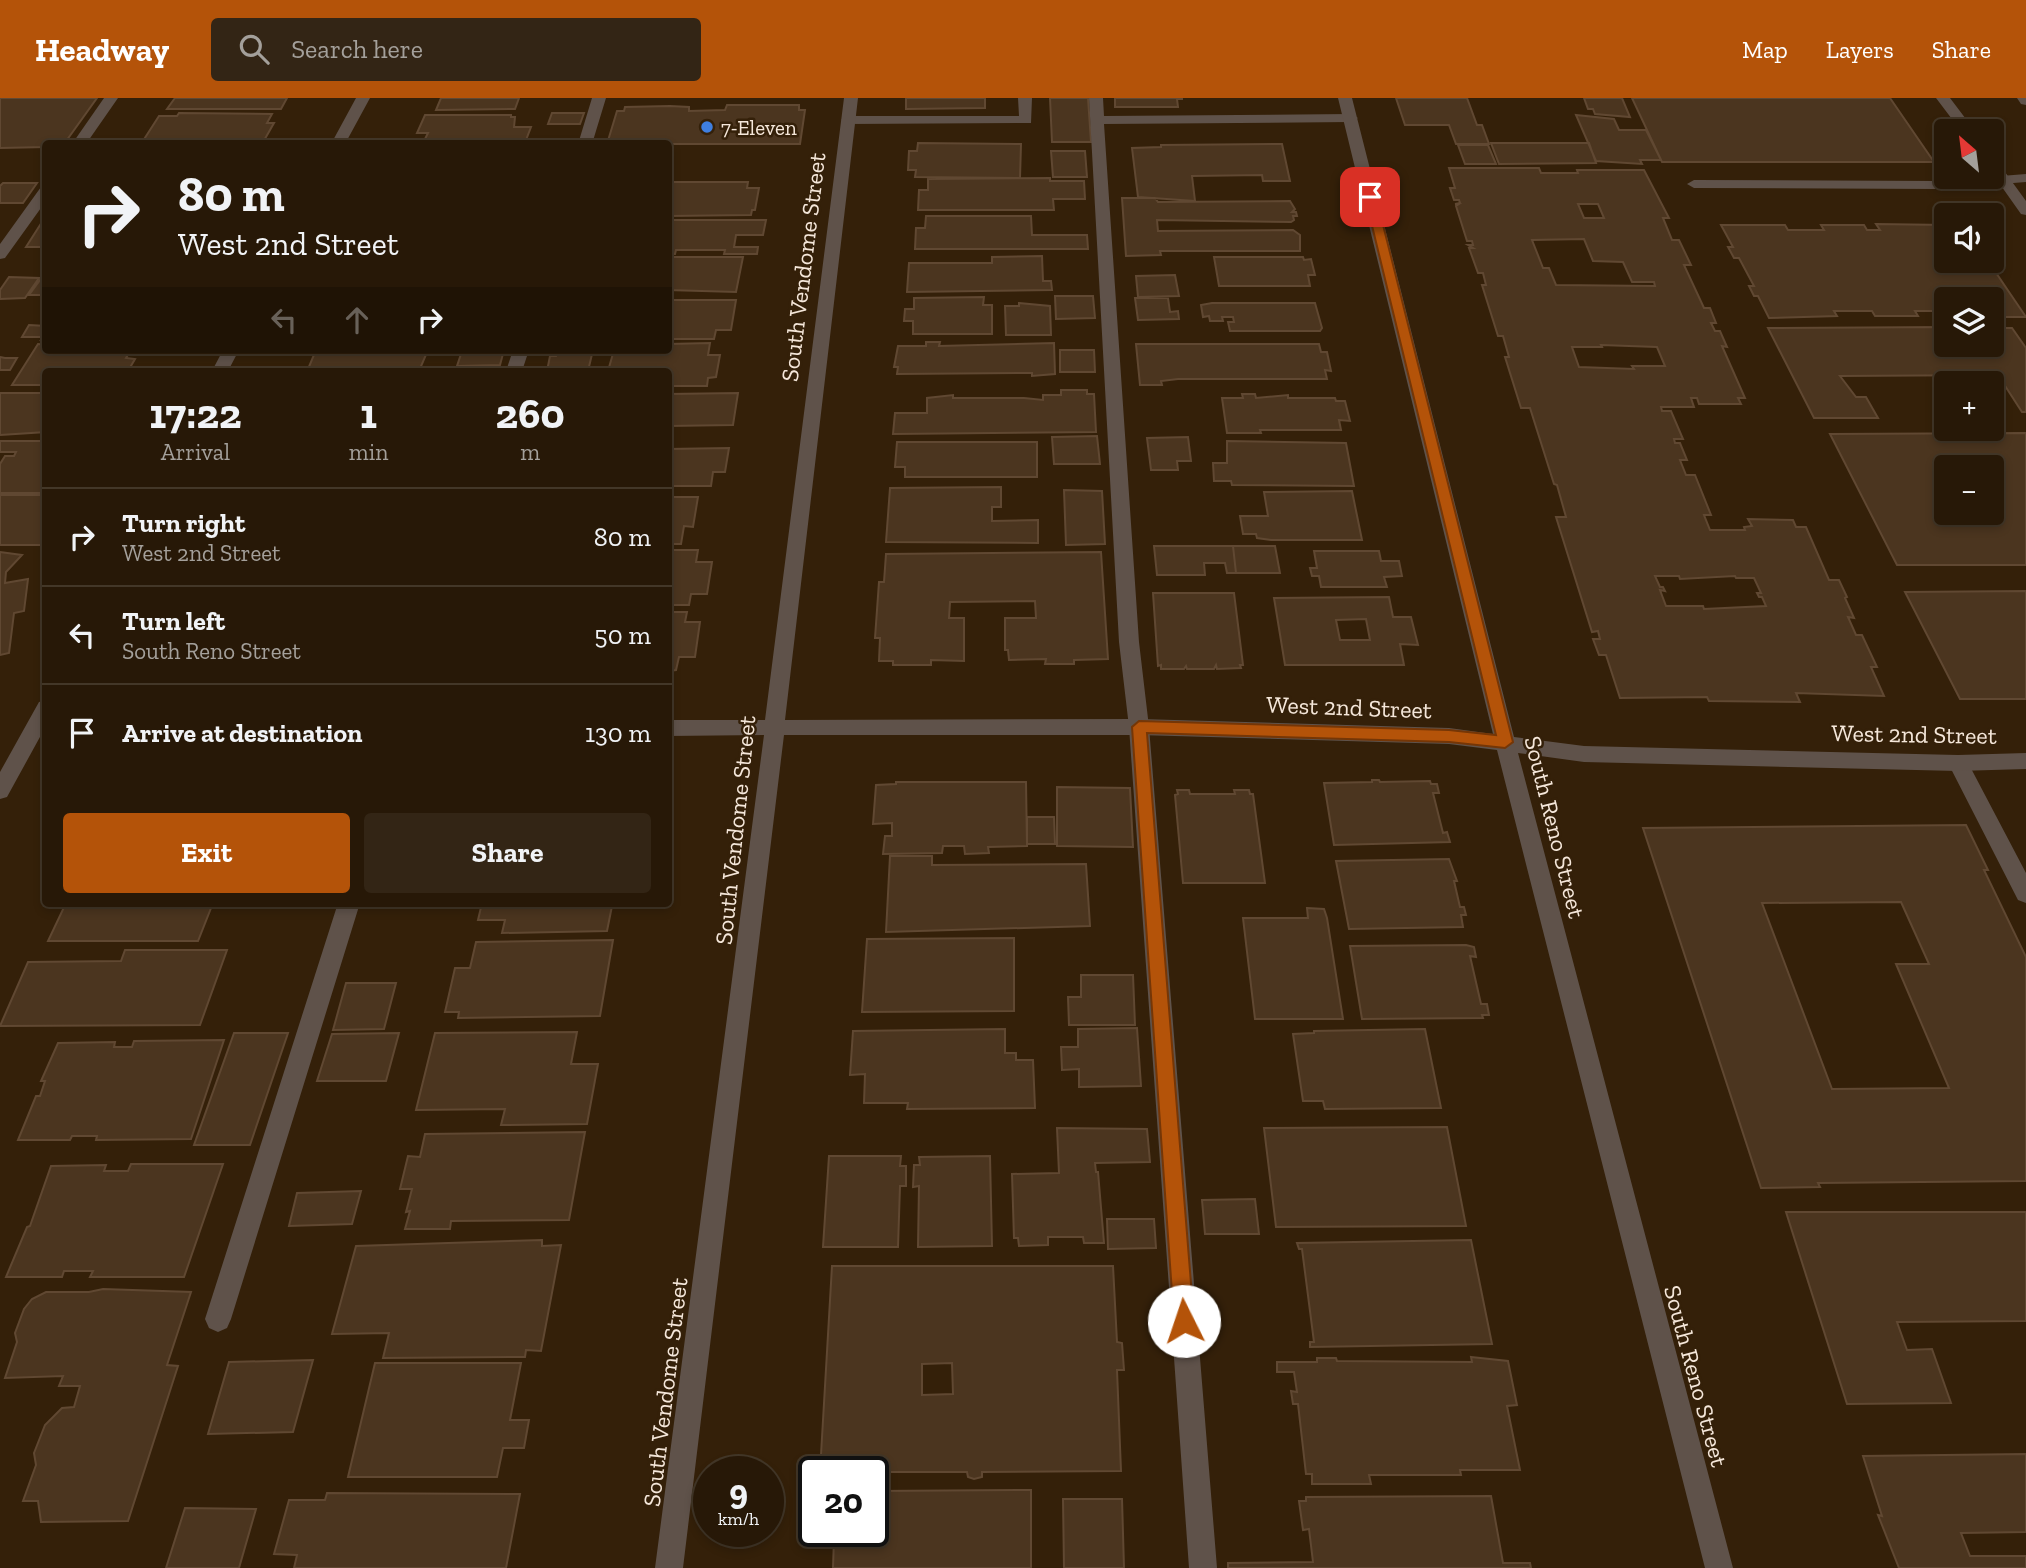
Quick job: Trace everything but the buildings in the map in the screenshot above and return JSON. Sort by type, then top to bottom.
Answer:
[{"type":"street","points":[[82,140],[111,98]]},
{"type":"street","points":[[340,140],[361,98]]},
{"type":"street","points":[[586,140],[599,98]]},
{"type":"street","name":"South Vendome Street","points":[[669,1568],[771,767],[773,729],[851,98]]},
{"type":"street","points":[[848,120],[1026,120],[1025,98]]},
{"type":"street","points":[[1096,98],[1129,642],[1139,727],[1203,1568]]},
{"type":"street","points":[[1943,98],[1959,119]]},
{"type":"street","points":[[1098,120],[1348,108]]},
{"type":"street","name":"South Reno Street","points":[[1348,108],[1505,742],[1719,1568]]},
{"type":"street","points":[[2004,179],[2026,178]]},
{"type":"street","points":[[2004,180],[2026,211]]},
{"type":"street","points":[[1694,184],[1934,185]]},
{"type":"street","points":[[0,255],[42,196]]},
{"type":"street","name":"West 2nd Street","points":[[672,728],[1139,727],[1449,736],[1584,754],[1958,763],[2026,761]]},
{"type":"street","points":[[0,791],[40,728]]},
{"type":"street","points":[[1958,763],[2026,894]]},
{"type":"street","points":[[218,1319],[348,907]]},
{"type":"place","name":"7-Eleven","points":[[707,127]]},
{"type":"route","points":[[1184,1321],[1139,727],[1449,736],[1505,742],[1370,197]]}]
